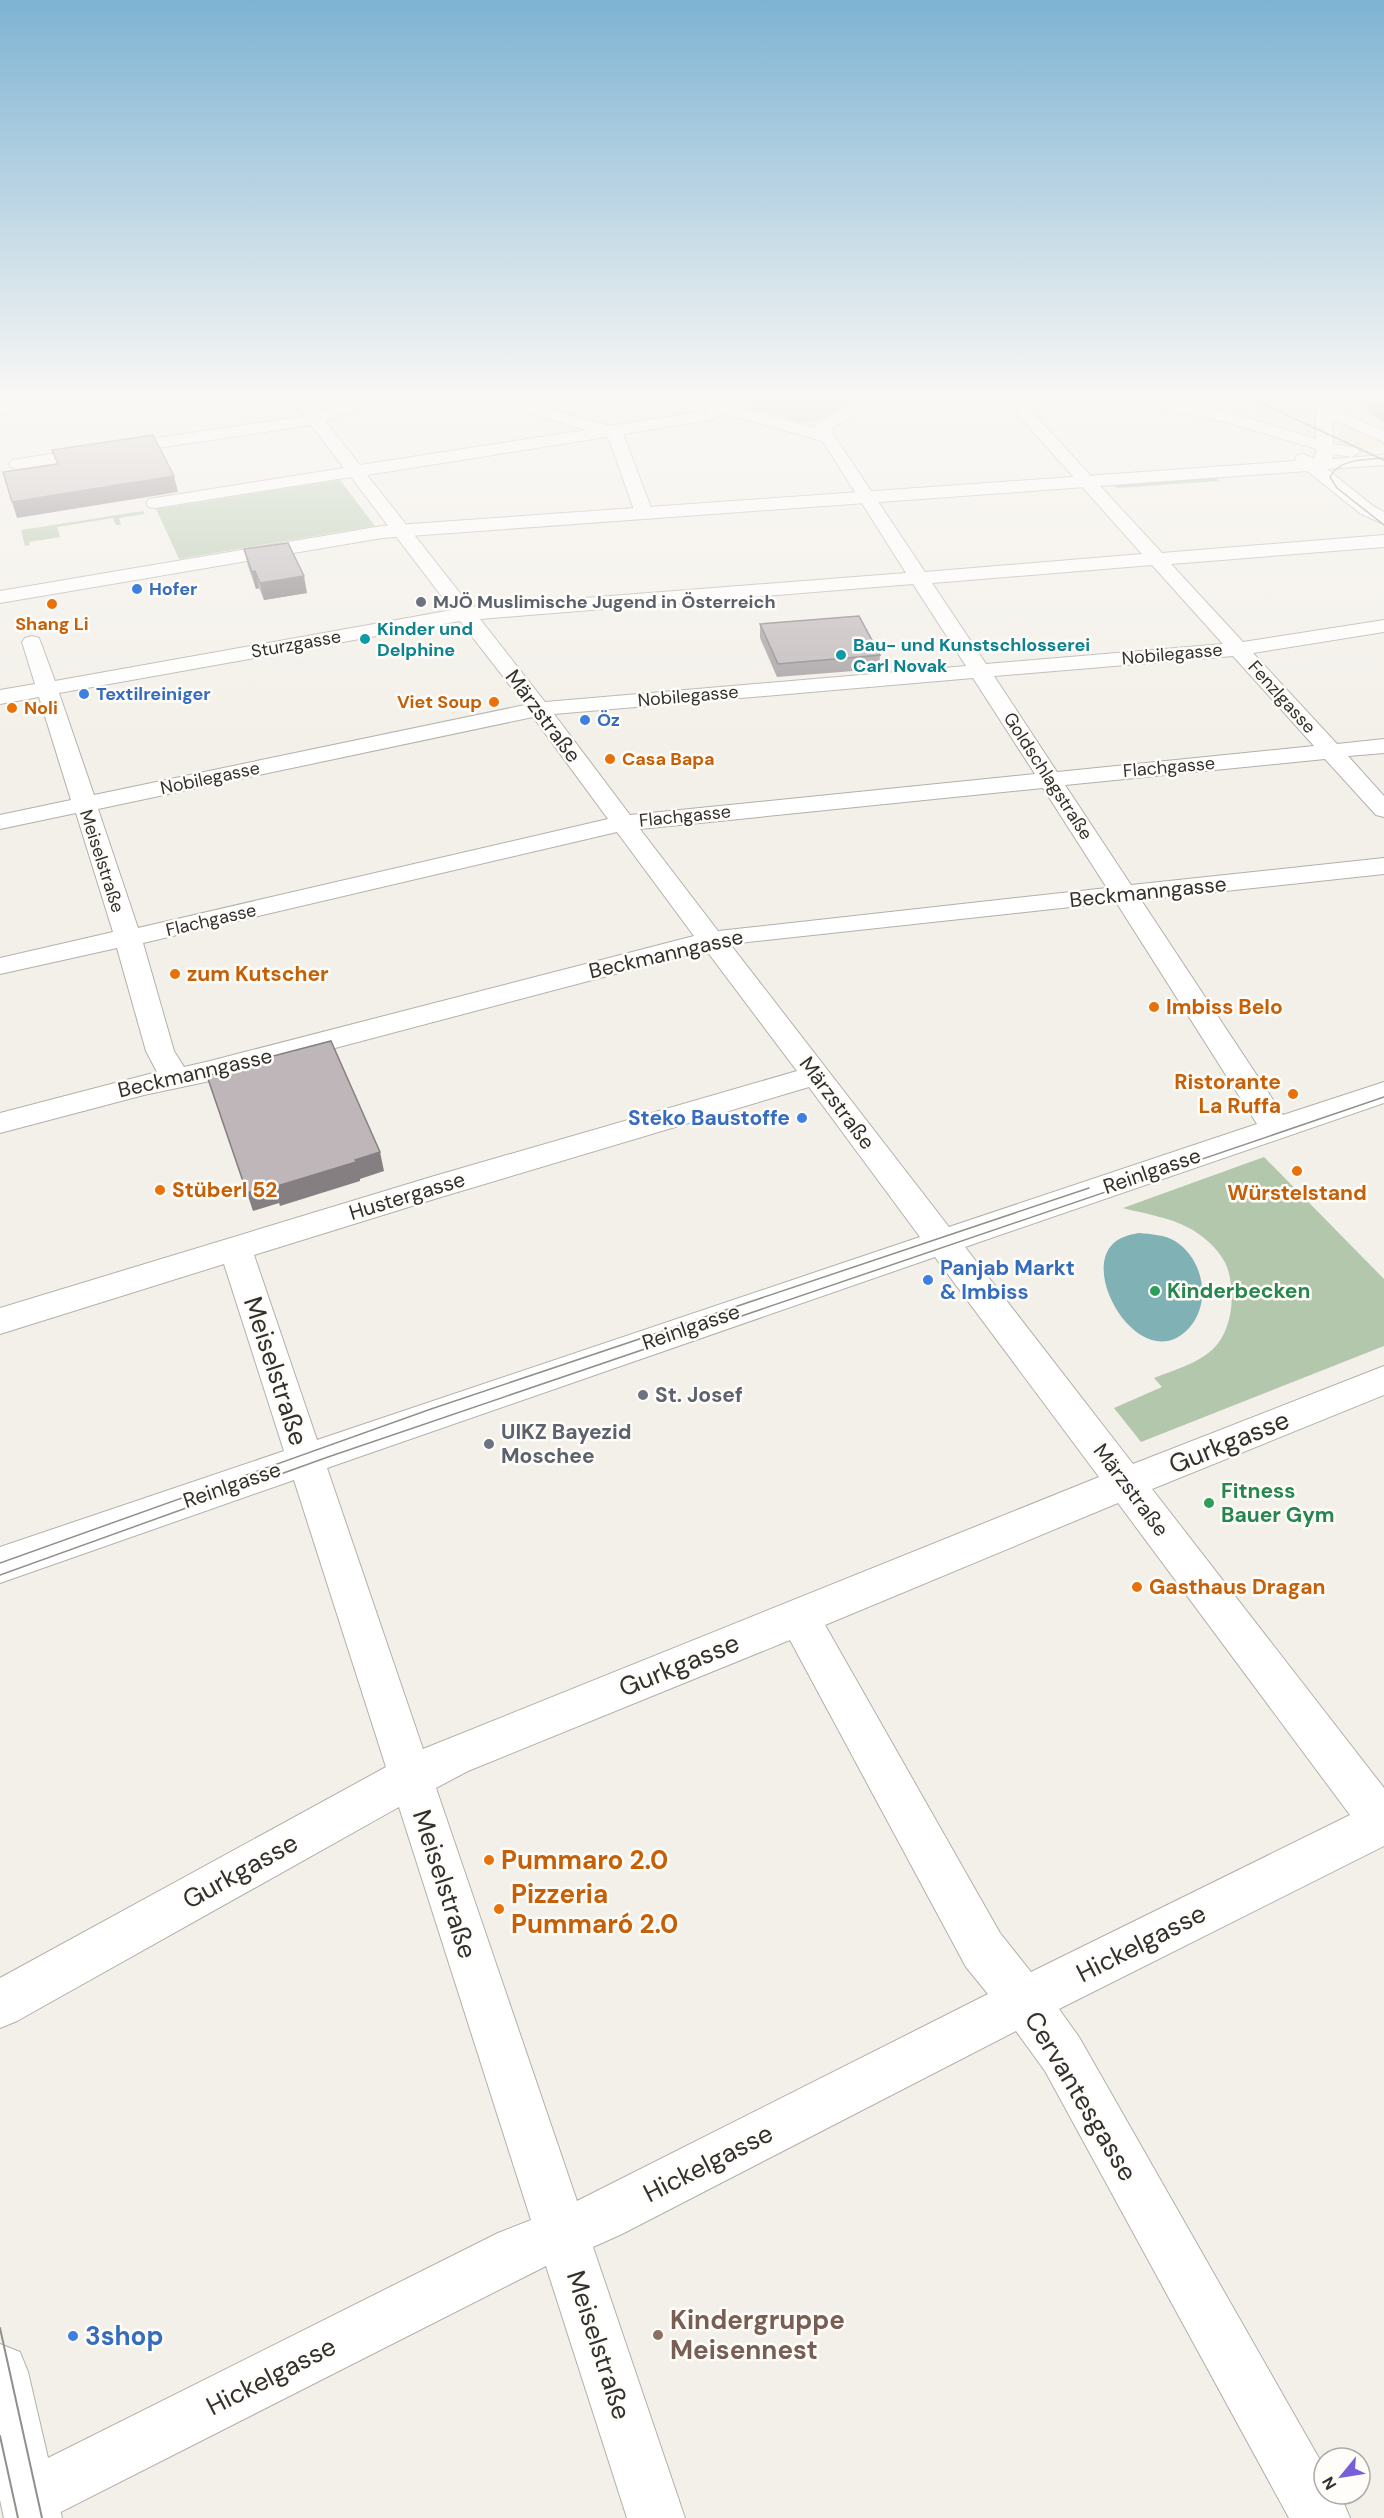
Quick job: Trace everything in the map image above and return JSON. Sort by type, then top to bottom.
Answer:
[{"type":"street","name":"Märzstraße","points":[[388,516],[539,710],[711,940],[1384,1822]]},
{"type":"street","points":[[0,597],[400,531],[610,516]]},
{"type":"street","name":"Goldschlagstraße","points":[[881,516],[977,669],[1126,894],[1276,1129]]},
{"type":"street","name":"Fenzlgasse","points":[[1117,516],[1384,810]]},
{"type":"street","points":[[1373,516],[1384,529]]},
{"type":"street","name":"Sturzgasse","points":[[0,697],[464,614],[1384,541]]},
{"type":"street","name":"Nobilegasse","points":[[0,822],[539,710],[977,669],[1238,648],[1384,626]]},
{"type":"street","name":"Meiselstraße","points":[[32,642],[128,938],[160,1051],[176,1078]]},
{"type":"street","name":"Flachgasse","points":[[0,966],[157,933],[623,823],[1048,778],[1384,746]]},
{"type":"street","name":"Beckmanngasse","points":[[0,1123],[144,1084],[222,1069],[711,940],[738,935],[1384,866]]},
{"type":"street","name":"Hustergasse","points":[[0,1321],[431,1188],[816,1076]]},
{"type":"street","name":"Reinlgasse","points":[[0,1564],[1384,1092]]},
{"type":"street","name":"Meiselstraße","points":[[236,1249],[656,2518]]},
{"type":"street","name":"Gurkgasse","points":[[0,2004],[416,1797],[453,1756],[1384,1380]]},
{"type":"street","name":"Cervantesgasse","points":[[799,1617],[983,1950],[1062,2054],[1321,2518]]},
{"type":"street","name":"Hickelgasse","points":[[31,2508],[517,2252],[615,2211],[1024,2001],[1384,1822]]},
{"type":"street","points":[[0,2372],[31,2508]]},
{"type":"green space","points":[[114,516],[135,516],[119,518],[121,525],[116,525],[113,518],[57,527],[60,537],[29,542],[30,545],[25,546],[21,530]]},
{"type":"green space","points":[[159,516],[367,516],[375,526],[179,559]]},
{"type":"green space","points":[[1264,1157],[1384,1279],[1384,1346],[1141,1442],[1114,1408],[1162,1387],[1154,1378],[1192,1363],[1212,1350],[1224,1333],[1232,1299],[1227,1267],[1211,1244],[1189,1228],[1173,1221],[1123,1208]]},
{"type":"water","name":"Kinderbecken","points":[[1139,1233],[1162,1236],[1175,1241],[1185,1249],[1199,1272],[1202,1297],[1194,1322],[1185,1332],[1168,1341],[1151,1340],[1135,1331],[1121,1316],[1111,1298],[1105,1279],[1104,1261],[1111,1246],[1120,1238]]},
{"type":"building","points":[[288,543],[304,576],[260,583],[255,571],[252,572],[244,549]]},
{"type":"building","points":[[859,616],[880,655],[778,664],[760,624]]},
{"type":"building","points":[[331,1041],[380,1152],[355,1160],[356,1162],[247,1193],[207,1076],[232,1069],[231,1067]]},
{"type":"tram line","points":[[1372,516],[1384,525]]},
{"type":"tram line","points":[[0,1575],[328,1457],[1384,1097]]},
{"type":"tram line","points":[[0,1563],[431,1409],[1089,1188]]},
{"type":"tram line","points":[[0,2328],[42,2518]]},
{"type":"tram line","points":[[0,2436],[18,2518]]},
{"type":"place","name":"Hofer","points":[[137,589]]},
{"type":"place","name":"MJÖ Muslimische Jugend in Österreich","points":[[421,602]]},
{"type":"place","name":"Shang Li","points":[[52,604]]},
{"type":"place","name":"Kinder und Delphine","points":[[365,639]]},
{"type":"place","name":"Bau- und Kunstschlosserei Carl Novak","points":[[841,655]]},
{"type":"place","name":"Textilreiniger","points":[[84,694]]},
{"type":"place","name":"Viet Soup","points":[[494,702]]},
{"type":"place","name":"Noli","points":[[12,708]]},
{"type":"place","name":"Öz","points":[[585,720]]},
{"type":"place","name":"Casa Bapa","points":[[610,759]]},
{"type":"place","name":"zum Kutscher","points":[[175,974]]},
{"type":"place","name":"Imbiss Belo","points":[[1154,1007]]},
{"type":"place","name":"Ristorante La Ruffa","points":[[1293,1094]]},
{"type":"place","name":"Steko Baustoffe","points":[[802,1118]]},
{"type":"place","name":"Würstelstand","points":[[1297,1171]]},
{"type":"place","name":"Stüberl 52","points":[[160,1190]]},
{"type":"place","name":"Panjab Markt & Imbiss","points":[[928,1280]]},
{"type":"place","name":"Kinderbecken","points":[[1155,1291]]},
{"type":"place","name":"St. Josef","points":[[643,1395]]},
{"type":"place","name":"UIKZ Bayezid Moschee","points":[[489,1444]]},
{"type":"place","name":"Fitness Bauer Gym","points":[[1209,1503]]},
{"type":"place","name":"Gasthaus Dragan","points":[[1137,1587]]},
{"type":"place","name":"Pummaro 2.0","points":[[489,1860]]},
{"type":"place","name":"Pizzeria Pummaró 2.0","points":[[499,1909]]},
{"type":"place","name":"Kindergruppe Meisennest","points":[[658,2335]]},
{"type":"place","name":"3shop","points":[[73,2336]]}]
